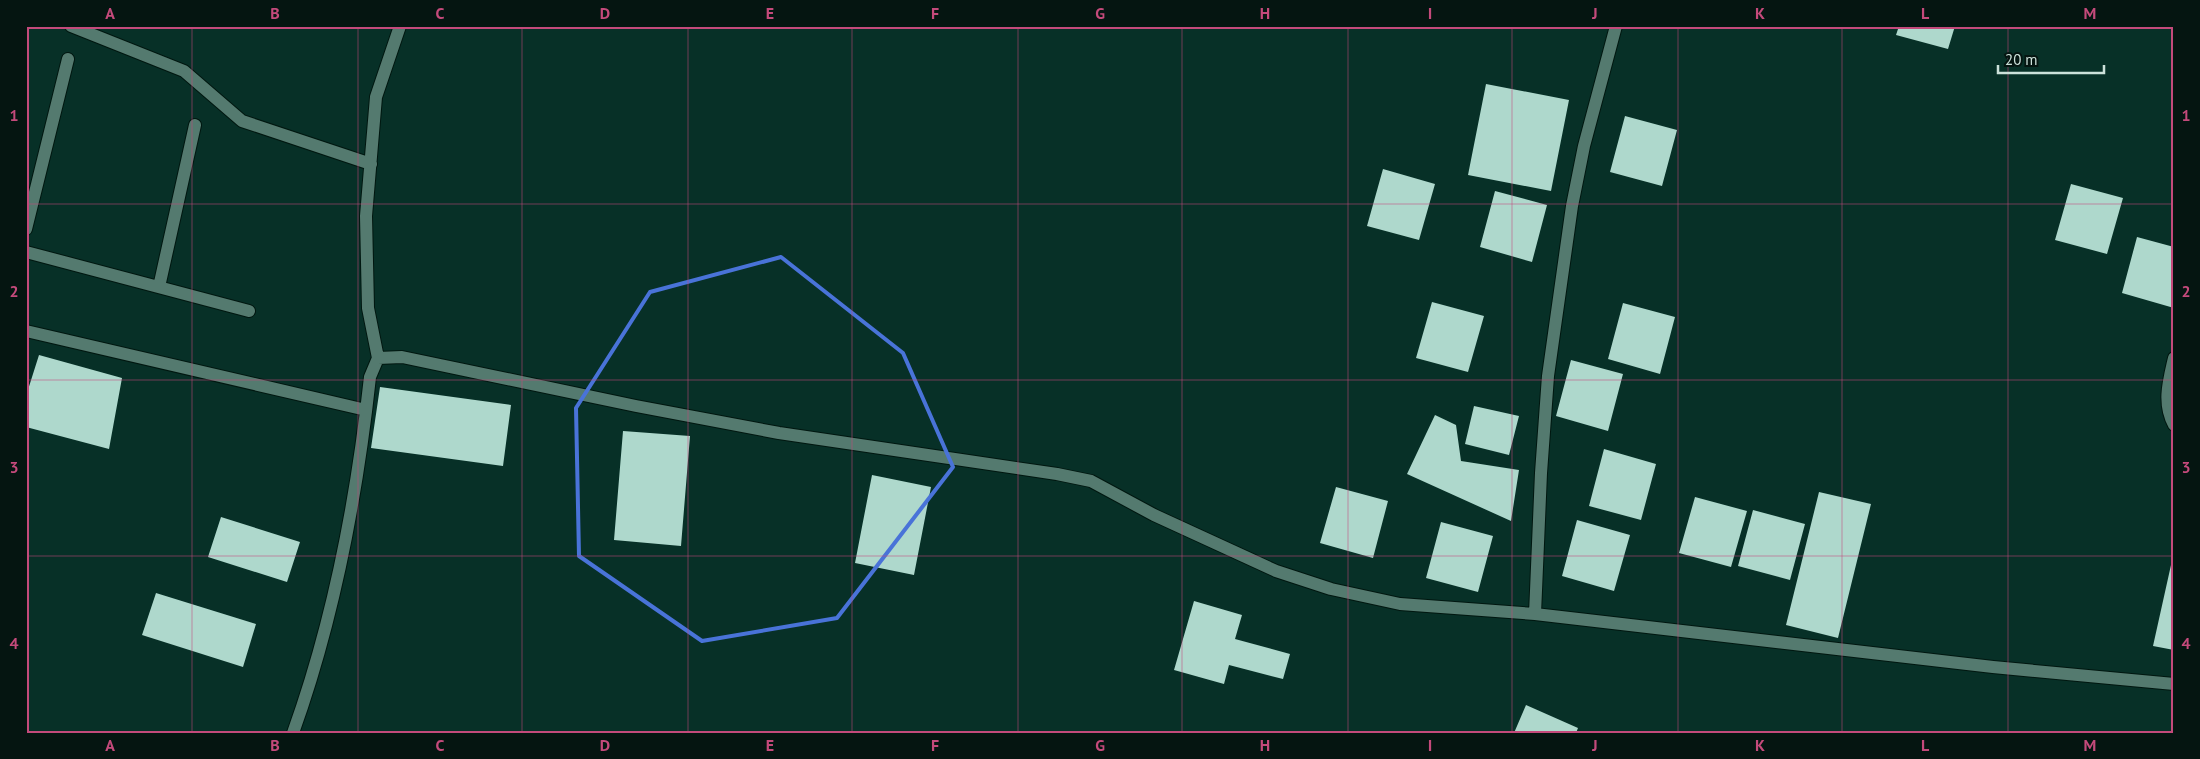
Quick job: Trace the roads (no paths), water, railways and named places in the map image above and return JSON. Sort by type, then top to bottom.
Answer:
[{"type":"street","points":[[71,26],[184,71],[242,121],[371,164]]},
{"type":"street","points":[[293,733],[309,688],[345,548],[370,377],[378,358],[368,308],[366,216],[376,97],[400,26]]},
{"type":"street","points":[[1535,614],[1541,473],[1548,376],[1572,206],[1584,146],[1616,26]]},
{"type":"street","points":[[26,229],[68,60]]},
{"type":"street","points":[[159,287],[195,125]]},
{"type":"street","points":[[26,252],[249,311]]},
{"type":"street","points":[[26,331],[366,410]]},
{"type":"street","points":[[378,358],[402,357],[636,406],[779,433],[1057,474],[1090,481],[1154,515],[1252,562],[1330,589],[1400,604],[1535,614],[1993,668],[2174,684]]},
{"type":"street","points":[[2174,358],[2166,396],[2168,415],[2174,425]]}]
